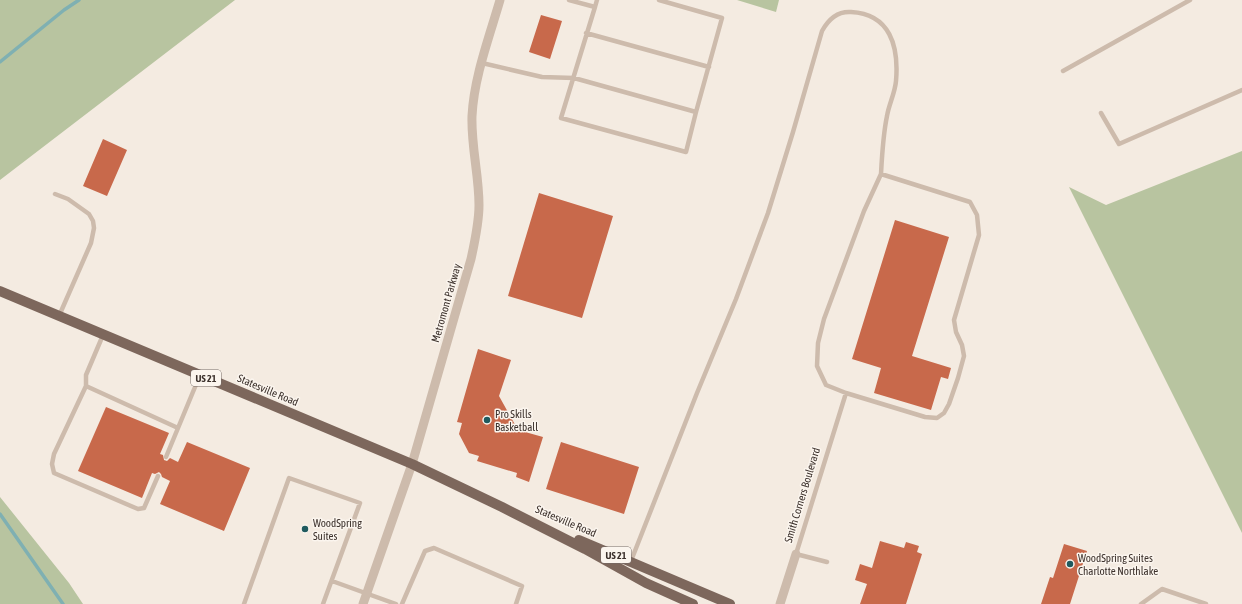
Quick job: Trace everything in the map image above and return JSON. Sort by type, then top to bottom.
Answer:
[{"type":"main road","name":"Statesville Road","points":[[0,291],[412,464],[585,549],[646,583],[693,604]]},
{"type":"main road","name":"Statesville Road","points":[[502,507],[730,604]]},
{"type":"street","name":"Metromont Parkway","points":[[363,604],[412,464],[471,259],[478,226],[479,205],[472,135],[472,115],[475,92],[482,63],[500,0]]},
{"type":"street","name":"Smith Corners Boulevard","points":[[780,604],[796,554]]},
{"type":"lane","points":[[569,0],[595,7]]},
{"type":"lane","points":[[597,0],[561,118],[686,152],[722,18],[659,0]]},
{"type":"lane","points":[[1063,71],[1190,0]]},
{"type":"lane","points":[[631,561],[697,393],[736,299],[768,213],[822,31],[827,22],[837,14],[847,12],[860,13],[871,16],[883,24],[893,40],[896,61],[896,81],[887,115],[883,139],[881,174],[864,211],[824,319],[818,343],[817,366],[826,385],[846,393],[925,417],[937,418],[944,413],[950,404],[964,356],[962,345],[956,332],[954,320],[979,235],[977,215],[970,202],[881,174]]},
{"type":"lane","points":[[586,33],[709,67]]},
{"type":"lane","points":[[482,63],[542,77],[574,78],[696,112]]},
{"type":"lane","points":[[1101,113],[1119,144],[1242,90]]},
{"type":"lane","points":[[55,194],[68,199],[89,214],[93,221],[94,228],[91,243],[59,316]]},
{"type":"lane","points":[[104,335],[86,375],[86,386],[54,454],[52,464],[54,473],[138,509],[144,508],[158,476]]},
{"type":"lane","points":[[166,457],[200,375]]},
{"type":"lane","points":[[86,386],[178,428]]},
{"type":"lane","name":"Smith Corners Boulevard","points":[[796,554],[846,393]]},
{"type":"lane","points":[[244,604],[289,478],[360,503],[323,604]]},
{"type":"lane","points":[[402,604],[425,551],[434,548],[522,586],[516,604]]},
{"type":"lane","points":[[796,554],[827,562]]},
{"type":"lane","points":[[332,581],[396,604]]},
{"type":"lane","points":[[1141,604],[1162,588],[1206,604]]},
{"type":"green space","points":[[0,0],[235,0],[0,180]]},
{"type":"green space","points":[[737,0],[779,0],[776,12]]},
{"type":"green space","points":[[1242,151],[1242,533],[1069,187],[1106,205]]},
{"type":"green space","points":[[0,497],[69,583],[83,604],[0,604]]},
{"type":"building","points":[[541,15],[562,21],[550,59],[529,52]]},
{"type":"building","points":[[103,139],[127,150],[107,196],[83,186]]},
{"type":"building","points":[[539,193],[613,216],[582,318],[508,296]]},
{"type":"building","points":[[895,220],[949,237],[912,356],[951,368],[948,379],[941,377],[931,410],[874,393],[881,368],[852,359]]},
{"type":"building","points":[[478,349],[511,360],[499,396],[518,430],[543,437],[529,482],[516,477],[517,473],[477,461],[479,456],[469,453],[459,434],[462,423],[457,422]]},
{"type":"building","points":[[106,407],[169,433],[160,454],[163,455],[164,460],[167,461],[170,458],[178,462],[187,442],[250,468],[224,531],[160,504],[170,481],[162,477],[159,472],[155,474],[152,473],[142,498],[78,471]]},
{"type":"building","points":[[561,442],[639,467],[624,514],[546,489]]},
{"type":"building","points":[[880,541],[904,548],[906,542],[919,546],[917,552],[922,554],[906,604],[860,604],[867,584],[855,580],[860,564],[872,568]]},
{"type":"building","name":"WoodSpring Suites Charlotte Northlake","points":[[1064,544],[1087,551],[1070,604],[1041,604],[1050,577],[1053,578]]},
{"type":"waterway","points":[[0,62],[64,10],[79,0]]},
{"type":"waterway","points":[[0,514],[63,604]]},
{"type":"place","name":"Pro Skills Basketball","points":[[487,420]]},
{"type":"place","name":"WoodSpring Suites","points":[[305,529]]},
{"type":"place","name":"WoodSpring Suites Charlotte Northlake","points":[[1070,564]]}]
